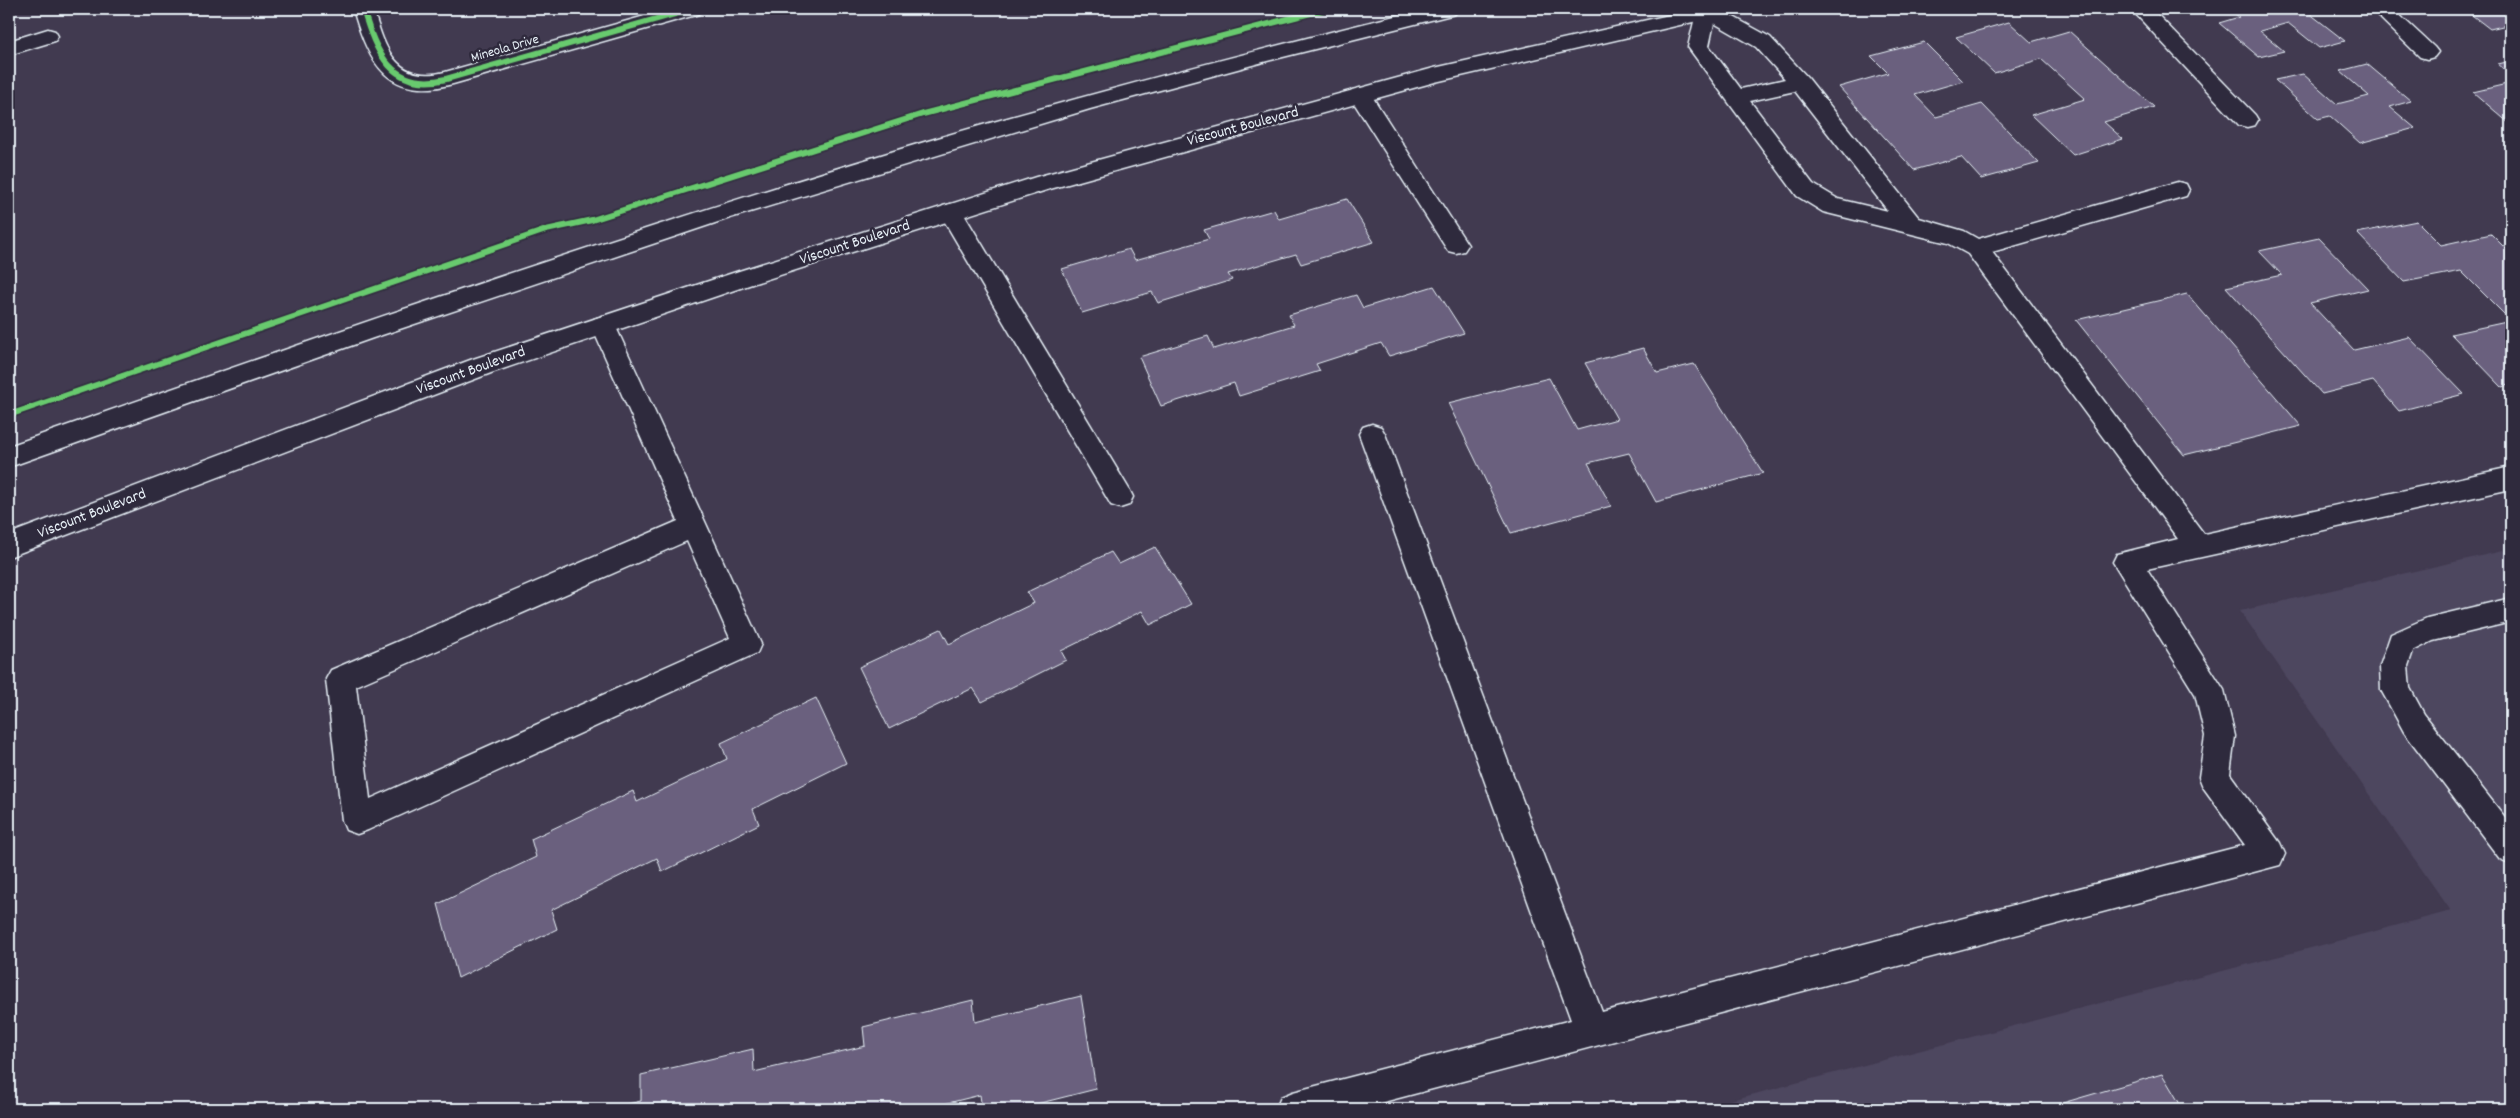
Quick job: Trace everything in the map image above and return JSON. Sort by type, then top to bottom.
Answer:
[{"type":"main road","name":"Mineola Drive","points":[[362,9],[368,30],[381,54],[397,74],[416,82],[428,82],[463,74],[692,9]]},
{"type":"main road","points":[[9,457],[424,309],[769,197],[1158,83],[1448,9]]},
{"type":"main road","points":[[2140,9],[2247,120]]},
{"type":"main road","points":[[2381,9],[2428,52]]},
{"type":"main road","points":[[1911,224],[1800,83],[1763,42],[1711,10],[1698,47],[1805,190],[1831,206],[1911,224],[1956,237],[1976,248],[2198,546]]},
{"type":"main road","name":"Viscount Boulevard","points":[[9,546],[482,366],[747,277],[951,212],[1179,144],[1360,95],[1516,55],[1711,10]]},
{"type":"main road","points":[[9,48],[48,36]]},
{"type":"main road","points":[[1735,97],[1800,83]]},
{"type":"main road","points":[[1360,95],[1456,245]]},
{"type":"main road","points":[[1976,248],[2178,190]]},
{"type":"main road","points":[[951,212],[1120,497]]},
{"type":"main road","points":[[604,325],[747,644],[357,820],[341,679],[694,526]]},
{"type":"main road","points":[[1372,434],[1592,1031]]},
{"type":"main road","points":[[1293,1109],[2269,854],[2214,777],[2220,736],[2209,690],[2127,562],[2511,478]]},
{"type":"main road","points":[[2511,610],[2427,630],[2401,643],[2394,666],[2396,690],[2414,723],[2511,849]]},
{"type":"shaded area","points":[[2511,549],[2511,1109],[1697,1109],[2451,911],[2240,611]]},
{"type":"building","points":[[2229,9],[2304,9],[2345,41],[2319,48],[2288,23],[2260,31],[2284,51],[2259,57],[2219,23],[2239,17]]},
{"type":"building","points":[[2464,9],[2511,9],[2511,24],[2490,29]]},
{"type":"building","points":[[2009,22],[2031,42],[2069,31],[2154,107],[2104,122],[2123,139],[2073,155],[2031,115],[2085,99],[2041,59],[1994,73],[1956,37]]},
{"type":"building","points":[[1924,42],[1963,81],[1915,95],[1936,117],[1982,104],[2039,163],[1981,179],[1961,157],[1914,170],[1839,87],[1888,73],[1871,56]]},
{"type":"building","points":[[2511,61],[2511,75],[2498,64]]},
{"type":"building","points":[[2367,64],[2411,101],[2390,107],[2415,128],[2360,143],[2330,116],[2318,119],[2275,80],[2303,74],[2337,104],[2369,96],[2340,71]]},
{"type":"building","points":[[2511,83],[2511,125],[2473,92]]},
{"type":"building","points":[[1347,199],[1374,242],[1301,264],[1296,254],[1228,274],[1232,280],[1158,303],[1152,292],[1082,313],[1062,269],[1129,249],[1135,260],[1209,239],[1204,230],[1274,210],[1279,219]]},
{"type":"building","points":[[2417,221],[2441,245],[2491,234],[2511,254],[2511,321],[2461,271],[2404,282],[2357,233]]},
{"type":"building","points":[[2319,238],[2368,289],[2310,303],[2354,350],[2409,337],[2464,394],[2399,411],[2373,381],[2322,394],[2226,287],[2282,275],[2259,251]]},
{"type":"building","points":[[1434,286],[1464,333],[1389,356],[1381,343],[1316,364],[1320,371],[1239,396],[1234,383],[1161,406],[1139,357],[1208,336],[1214,349],[1294,325],[1289,315],[1356,295],[1363,308]]},
{"type":"building","points":[[2187,294],[2301,426],[2184,455],[2076,320]]},
{"type":"building","points":[[2511,321],[2511,384],[2502,387],[2451,334]]},
{"type":"building","points":[[1643,348],[1657,373],[1694,364],[1763,473],[1656,502],[1629,453],[1588,463],[1611,506],[1511,533],[1448,403],[1549,378],[1577,430],[1617,419],[1585,363]]},
{"type":"building","points":[[1155,547],[1191,604],[1150,625],[1142,611],[1061,651],[1066,660],[982,702],[973,688],[889,729],[859,667],[941,629],[949,644],[1034,603],[1027,592],[1111,552],[1119,564]]},
{"type":"building","points":[[816,698],[846,763],[753,809],[759,824],[662,872],[657,858],[551,910],[557,929],[458,978],[438,904],[536,857],[531,839],[633,791],[637,802],[727,759],[721,743]]},
{"type":"building","points":[[1081,996],[1096,1089],[1017,1109],[982,1109],[980,1095],[924,1109],[606,1109],[641,1101],[641,1075],[753,1049],[754,1072],[865,1046],[863,1027],[973,1000],[975,1022]]},
{"type":"building","points":[[2162,1074],[2183,1109],[2042,1109]]},
{"type":"cycle path","points":[[363,9],[375,43],[388,64],[396,73],[406,79],[417,82],[446,79],[692,9]]},
{"type":"cycle path","points":[[9,415],[546,230],[592,220],[923,114],[1326,9]]}]
